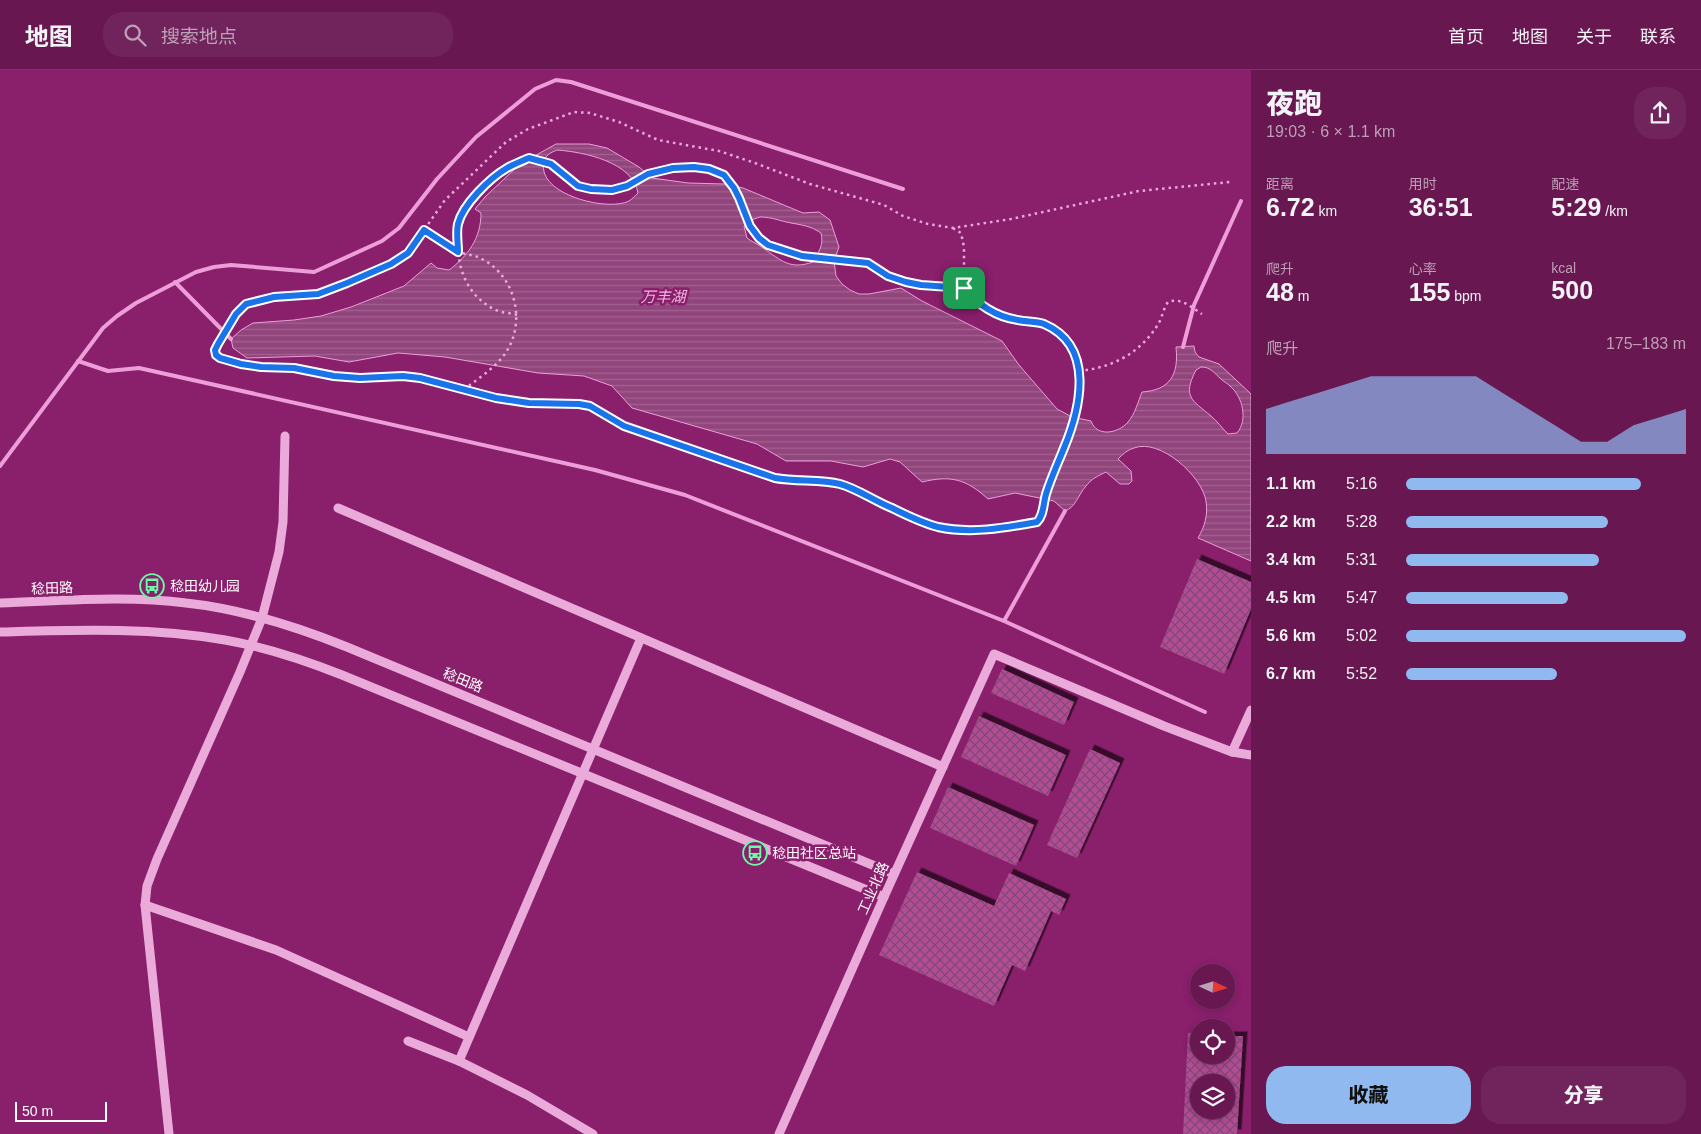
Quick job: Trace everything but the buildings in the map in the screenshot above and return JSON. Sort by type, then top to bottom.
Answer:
[{"type":"street","points":[[169,1134],[145,905],[147,886],[262,618],[281,537],[286,436]]},
{"type":"street","points":[[338,508],[943,767]]},
{"type":"street","name":"稔田路","points":[[0,603],[163,600],[210,606],[262,618],[330,640],[894,874]]},
{"type":"street","points":[[0,632],[146,631],[204,636],[252,645],[301,659],[342,674],[884,897]]},
{"type":"street","points":[[458,1061],[641,638]]},
{"type":"street","name":"工业北路","points":[[779,1134],[994,654],[1164,726],[1232,752]]},
{"type":"street","points":[[1251,710],[1232,752],[1251,755]]},
{"type":"street","points":[[145,905],[276,950],[469,1037]]},
{"type":"street","points":[[408,1041],[458,1061],[527,1095],[593,1134]]},
{"type":"path","points":[[517,315],[498,310],[479,299],[465,281],[458,260],[458,226],[460,218],[488,182],[508,167],[529,158],[551,164],[578,186],[598,190],[612,190],[627,186],[648,174],[660,170],[694,167],[709,169],[724,175],[739,198],[750,226],[759,238],[768,245],[802,256],[868,263],[888,276],[914,283],[964,288],[983,308],[1015,320],[1042,323],[1062,334],[1073,351],[1079,371],[1080,388],[1072,429],[1045,497],[1041,518],[1037,522],[979,530],[961,530],[936,526],[837,483],[775,478],[624,426],[590,406],[529,403],[496,398],[420,378],[403,376],[360,378],[334,376],[294,368],[261,367],[220,358],[216,355],[215,350],[236,314],[246,304],[274,297],[318,294],[391,264],[408,253],[445,200],[506,142],[528,129],[574,112],[590,112],[619,122],[658,140],[719,152],[755,162],[810,184],[884,206],[920,222],[953,228],[1011,219],[1139,191],[1230,182]]},
{"type":"path","points":[[953,228],[961,233],[964,247],[964,288]]},
{"type":"path","points":[[424,230],[458,252],[483,259],[496,269],[507,282],[514,298],[517,315],[515,332],[509,348],[500,361],[488,372],[463,390]]},
{"type":"path","points":[[1079,371],[1098,369],[1116,363],[1131,353],[1145,342],[1152,333],[1168,302],[1177,300],[1183,302],[1202,314]]},
{"type":"water","name":"万丰湖","points":[[556,144],[589,144],[607,148],[639,167],[652,178],[688,183],[724,184],[743,188],[803,213],[819,212],[830,220],[839,247],[834,261],[836,276],[842,284],[859,294],[901,288],[922,301],[1002,341],[1019,365],[1057,409],[1072,417],[1091,421],[1098,430],[1103,432],[1114,431],[1124,426],[1133,415],[1142,392],[1160,388],[1171,379],[1176,366],[1176,347],[1194,346],[1195,352],[1199,357],[1219,364],[1251,394],[1251,561],[1198,538],[1206,516],[1207,506],[1203,491],[1197,481],[1178,461],[1156,449],[1144,446],[1127,451],[1118,459],[1131,471],[1132,481],[1129,484],[1120,484],[1106,472],[1090,481],[1074,504],[1065,511],[1054,501],[1015,493],[988,499],[980,492],[958,480],[941,479],[922,482],[900,462],[890,459],[863,467],[831,461],[786,461],[757,444],[632,408],[612,386],[584,376],[538,373],[445,357],[398,353],[349,362],[315,356],[247,358],[233,348],[231,339],[253,323],[321,316],[351,307],[404,286],[431,263],[437,268],[449,270],[462,259],[476,238],[481,213],[475,209],[520,164]],"holes":[[[557,150],[593,156],[617,166],[627,173],[634,182],[638,193],[629,201],[619,204],[605,204],[576,198],[562,192],[551,184],[545,174],[545,158]],[[760,217],[768,218],[806,226],[821,233],[821,245],[813,262],[798,265],[786,263],[747,238],[744,226],[751,220]],[[1201,367],[1210,369],[1230,386],[1238,396],[1243,415],[1237,433],[1228,434],[1194,402],[1191,397],[1190,386],[1196,370]]]},
{"type":"waterway","points":[[0,466],[103,328],[117,316],[136,303],[196,272],[231,265],[314,272],[382,241],[399,228],[437,179],[476,137],[535,89],[556,80],[571,82],[903,189]]},
{"type":"waterway","points":[[1183,347],[1194,305],[1241,201]]},
{"type":"waterway","points":[[175,282],[231,339]]},
{"type":"waterway","points":[[78,361],[108,371],[139,368],[595,470],[685,495],[1004,621],[1205,712]]},
{"type":"waterway","points":[[1004,621],[1065,511]]},
{"type":"place","name":"稔田幼儿园","points":[[152,586]]},
{"type":"place","name":"稔田社区总站","points":[[755,853]]},
{"type":"route","points":[[529,158],[557,167],[578,186],[591,189],[612,190],[627,186],[648,174],[660,170],[694,167],[709,169],[724,175],[734,188],[750,226],[759,238],[768,245],[802,256],[868,263],[888,276],[906,282],[964,288],[983,308],[1015,320],[1042,323],[1062,334],[1073,351],[1079,371],[1080,388],[1072,429],[1045,497],[1041,518],[1037,522],[1005,528],[979,530],[961,530],[936,526],[837,483],[775,478],[624,426],[590,406],[529,403],[496,398],[420,378],[403,376],[360,378],[334,376],[294,368],[261,367],[220,358],[216,355],[215,350],[236,314],[246,304],[274,297],[318,294],[347,283],[391,264],[408,253],[424,230],[458,252],[458,226],[460,218],[471,202],[488,182],[508,167],[529,158]]}]
